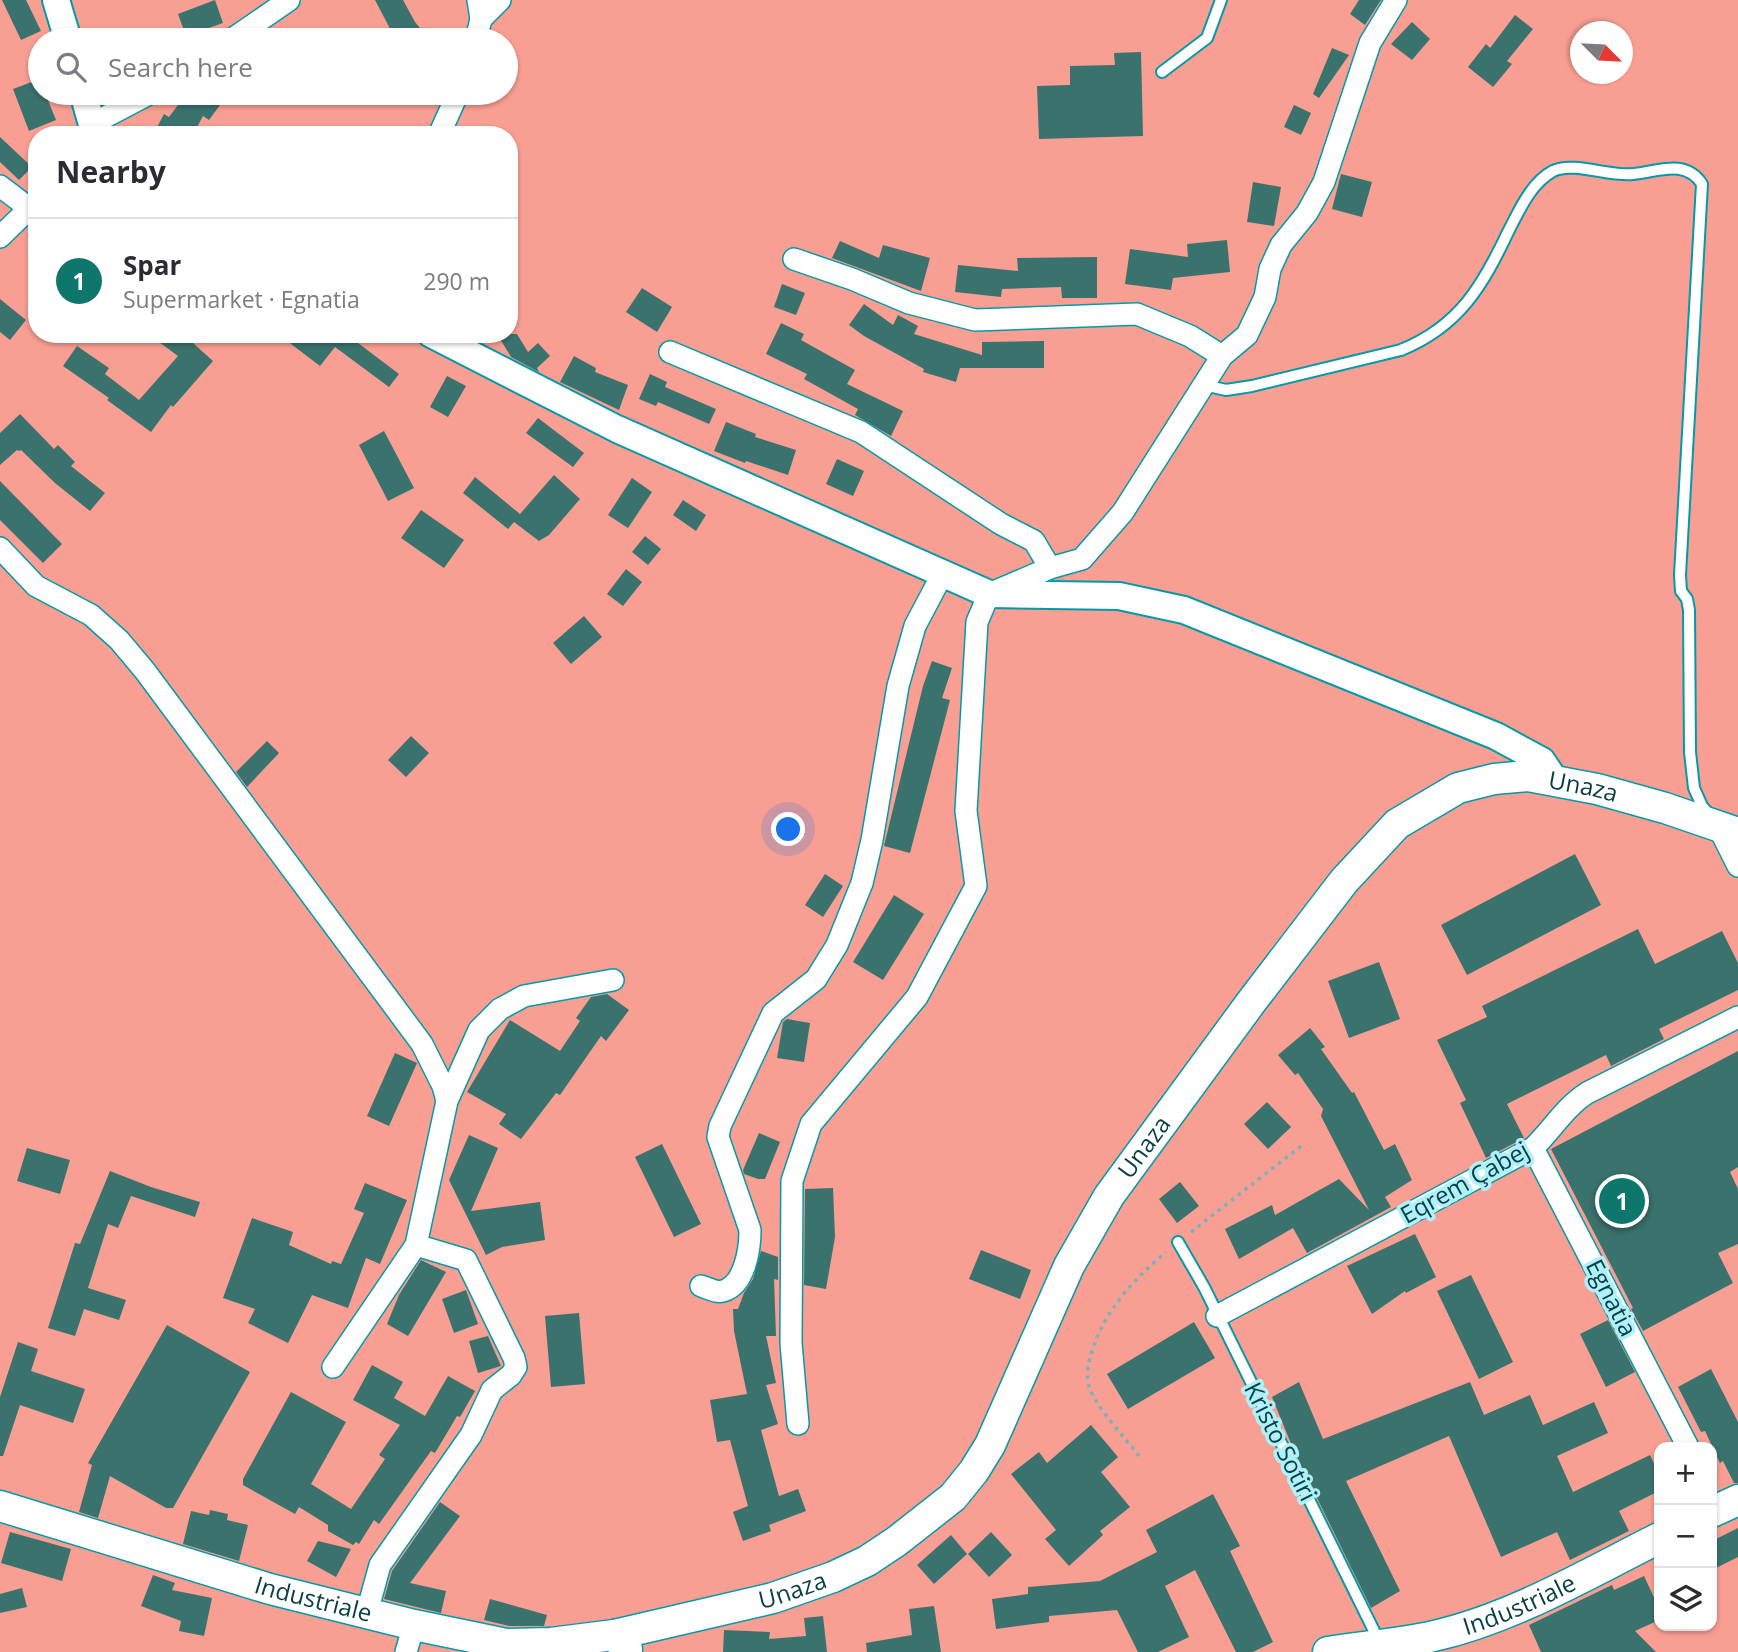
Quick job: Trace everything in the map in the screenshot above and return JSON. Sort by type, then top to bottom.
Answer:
[{"type":"main road","name":"Unaza","points":[[622,1644],[833,1577],[867,1561],[953,1497],[990,1445],[1069,1266],[1109,1196],[1345,881],[1396,824],[1458,788],[1494,779],[1528,776],[1609,792],[1727,829]]},
{"type":"main road","name":"Industriale","points":[[0,1506],[270,1590],[367,1612],[410,1638],[506,1644],[622,1644]]},
{"type":"main road","name":"Industriale","points":[[1328,1652],[1434,1636],[1482,1621],[1538,1598],[1654,1540]]},
{"type":"street","points":[[56,0],[64,28]]},
{"type":"street","points":[[248,28],[289,0]]},
{"type":"street","points":[[477,28],[479,10],[500,0]]},
{"type":"street","points":[[798,1424],[791,1343],[792,1181],[811,1124],[917,997],[976,886],[966,811],[977,622],[989,594],[1050,568],[1082,559],[1123,512],[1223,356],[1247,335],[1265,297],[1270,269],[1281,245],[1307,213],[1324,182],[1370,43],[1396,0]]},
{"type":"street","points":[[87,105],[93,126]]},
{"type":"street","points":[[100,126],[133,105]]},
{"type":"street","points":[[443,126],[453,105]]},
{"type":"street","points":[[0,186],[28,202]]},
{"type":"street","points":[[0,237],[28,210]]},
{"type":"street","points":[[794,259],[909,303],[975,320],[1138,314],[1190,336],[1223,356]]},
{"type":"street","points":[[455,343],[617,429],[989,594],[1119,596],[1184,610],[1496,736],[1542,761],[1554,779]]},
{"type":"street","points":[[670,352],[861,432],[1002,524],[1034,541],[1050,568]]},
{"type":"street","points":[[0,548],[36,586],[92,615],[119,640],[145,671],[422,1044],[443,1086],[447,1101]]},
{"type":"street","points":[[701,1286],[717,1291],[726,1290],[736,1282],[746,1264],[750,1230],[718,1137],[720,1126],[773,1013],[816,979],[836,945],[862,883],[898,686],[915,626],[943,573]]},
{"type":"street","points":[[1727,829],[1738,866]]},
{"type":"street","points":[[333,1367],[416,1245],[447,1101],[479,1030],[500,1009],[524,996],[613,980]]},
{"type":"street","name":"Eqrem Çabej","points":[[1217,1316],[1533,1148],[1571,1104],[1587,1093],[1738,1017]]},
{"type":"street","name":"Egnatia","points":[[1533,1148],[1685,1442]]},
{"type":"street","points":[[367,1612],[380,1565],[471,1435],[492,1390],[511,1375],[516,1367],[466,1260],[416,1245]]},
{"type":"lane","points":[[1162,72],[1207,38],[1221,0]]},
{"type":"lane","points":[[1203,384],[1226,390],[1252,386],[1401,350],[1423,341],[1459,313],[1474,294],[1489,271],[1527,196],[1536,184],[1554,171],[1572,168],[1633,174],[1653,169],[1675,168],[1697,177],[1702,184],[1680,575],[1681,591],[1687,599],[1689,610],[1690,752],[1694,788],[1702,806],[1727,829]]},
{"type":"lane","name":"Kristo Sotiri","points":[[1178,1242],[1204,1286],[1380,1643]]},
{"type":"path","points":[[1139,1456],[1096,1400],[1088,1385],[1089,1363],[1104,1320],[1124,1292],[1178,1242],[1306,1143]]},
{"type":"shaded area","points":[[0,0],[1738,0],[1738,1652],[0,1652]]},
{"type":"building","points":[[2,0],[26,0],[40,28],[28,28],[28,37],[21,40]]},
{"type":"building","points":[[215,0],[223,23],[209,28],[183,28],[178,14]]},
{"type":"building","points":[[375,0],[403,0],[420,28],[390,28]]},
{"type":"building","points":[[1359,0],[1381,0],[1365,25],[1350,14]]},
{"type":"building","points":[[1515,15],[1533,29],[1507,61],[1512,64],[1493,87],[1468,67],[1486,44],[1490,48]]},
{"type":"building","points":[[1412,22],[1430,39],[1412,60],[1391,44]]},
{"type":"building","points":[[1332,48],[1349,55],[1319,98],[1313,94]]},
{"type":"building","points":[[1141,52],[1143,136],[1039,139],[1037,86],[1070,85],[1070,66],[1115,65],[1114,53]]},
{"type":"building","points":[[28,83],[28,105],[50,105],[56,120],[41,126],[28,126],[28,128],[13,89]]},
{"type":"building","points":[[178,105],[220,105],[209,120],[203,116],[198,126],[158,126],[164,114],[169,117]]},
{"type":"building","points":[[1294,105],[1311,113],[1301,135],[1284,127]]},
{"type":"building","points":[[0,137],[28,163],[28,171],[19,180],[0,162]]},
{"type":"building","points":[[1341,174],[1372,182],[1362,217],[1332,209]]},
{"type":"building","points":[[1253,182],[1281,187],[1274,226],[1247,222]]},
{"type":"building","points":[[1227,240],[1230,272],[1173,278],[1171,290],[1125,284],[1130,249],[1188,257],[1187,244]]},
{"type":"building","points":[[840,241],[879,258],[883,245],[930,258],[921,291],[832,258]]},
{"type":"building","points":[[1097,257],[1097,298],[1062,298],[1061,287],[1002,289],[1001,297],[955,292],[958,265],[1018,271],[1017,258]]},
{"type":"building","points":[[782,284],[805,293],[796,315],[774,307]]},
{"type":"building","points":[[642,288],[672,307],[657,332],[626,312]]},
{"type":"building","points":[[0,299],[26,320],[10,340],[0,332]]},
{"type":"building","points":[[864,304],[893,325],[898,315],[918,326],[914,334],[982,355],[982,342],[1044,341],[1044,368],[960,368],[956,382],[923,372],[924,369],[849,325]]},
{"type":"building","points":[[781,323],[804,334],[801,340],[855,370],[847,384],[903,411],[891,436],[855,415],[858,409],[804,379],[807,374],[766,354]]},
{"type":"building","points":[[518,336],[528,352],[538,343],[550,356],[537,368],[539,372],[511,357],[502,343],[518,343]]},
{"type":"building","points":[[160,343],[193,343],[213,361],[173,407],[171,405],[151,432],[63,366],[77,346],[109,368],[105,374],[139,400],[178,356]]},
{"type":"building","points":[[290,343],[358,343],[399,374],[389,387],[335,347],[320,366]]},
{"type":"building","points":[[574,356],[596,368],[595,372],[628,385],[619,410],[560,382]]},
{"type":"building","points":[[650,374],[667,382],[665,387],[716,409],[709,424],[658,402],[656,406],[639,399]]},
{"type":"building","points":[[447,376],[466,386],[448,417],[430,407]]},
{"type":"building","points":[[20,414],[54,449],[58,445],[75,462],[71,466],[105,493],[90,511],[55,483],[21,450],[17,450],[0,465],[0,433]]},
{"type":"building","points":[[538,418],[584,453],[573,467],[526,433]]},
{"type":"building","points":[[726,422],[756,434],[755,437],[796,450],[788,475],[714,451]]},
{"type":"building","points":[[384,431],[414,488],[388,501],[359,445]]},
{"type":"building","points":[[837,459],[864,471],[853,496],[826,484]]},
{"type":"building","points":[[554,475],[580,499],[549,535],[539,541],[514,522],[508,529],[463,493],[475,477],[520,514]]},
{"type":"building","points":[[632,478],[652,492],[628,528],[608,515]]},
{"type":"building","points":[[0,481],[62,544],[43,563],[0,520]]},
{"type":"building","points":[[683,500],[706,515],[696,531],[673,515]]},
{"type":"building","points":[[421,510],[464,540],[444,568],[401,538]]},
{"type":"building","points":[[645,536],[661,549],[648,565],[632,552]]},
{"type":"building","points":[[626,569],[642,582],[623,606],[607,594]]},
{"type":"building","points":[[584,616],[602,637],[571,664],[553,643]]},
{"type":"building","points":[[932,661],[952,668],[942,698],[950,700],[910,853],[884,846],[923,686]]},
{"type":"building","points":[[411,736],[429,753],[406,777],[388,760]]},
{"type":"building","points":[[267,741],[279,753],[247,787],[236,772]]},
{"type":"building","points":[[1575,854],[1601,905],[1467,975],[1441,925]]},
{"type":"building","points":[[825,874],[843,886],[823,917],[805,905]]},
{"type":"building","points":[[894,895],[924,914],[883,980],[853,962]]},
{"type":"building","points":[[1638,929],[1655,964],[1722,931],[1738,963],[1738,990],[1659,1029],[1664,1039],[1611,1066],[1606,1055],[1507,1104],[1524,1138],[1486,1158],[1460,1103],[1466,1100],[1437,1040],[1487,1017],[1482,1006]]},
{"type":"building","points":[[1379,962],[1400,1019],[1349,1038],[1328,981]]},
{"type":"building","points":[[607,994],[629,1010],[606,1041],[601,1036],[560,1095],[556,1093],[521,1139],[499,1124],[506,1114],[467,1092],[510,1020],[560,1051],[580,1021],[576,1018],[591,997]]},
{"type":"building","points":[[787,1019],[810,1023],[804,1062],[777,1058],[783,1022]]},
{"type":"building","points":[[1310,1028],[1325,1047],[1321,1049],[1352,1093],[1354,1092],[1384,1150],[1395,1144],[1412,1180],[1385,1197],[1391,1207],[1307,1253],[1293,1228],[1239,1259],[1225,1229],[1272,1205],[1275,1215],[1339,1179],[1369,1210],[1321,1116],[1323,1109],[1298,1073],[1295,1075],[1278,1055]]},
{"type":"building","points":[[1738,1051],[1738,1167],[1730,1172],[1738,1189],[1738,1244],[1718,1253],[1733,1283],[1643,1331],[1551,1149]]},
{"type":"building","points":[[395,1053],[417,1063],[389,1126],[367,1116]]},
{"type":"building","points":[[1267,1102],[1291,1127],[1268,1149],[1244,1124]]},
{"type":"building","points":[[759,1133],[780,1142],[765,1179],[744,1174],[743,1170]]},
{"type":"building","points":[[469,1135],[498,1148],[471,1211],[540,1202],[545,1240],[502,1247],[486,1255],[449,1180]]},
{"type":"building","points":[[662,1144],[701,1224],[674,1237],[635,1157]]},
{"type":"building","points":[[27,1148],[70,1160],[60,1194],[17,1181]]},
{"type":"building","points":[[110,1171],[200,1202],[195,1217],[131,1196],[118,1228],[108,1224],[88,1288],[126,1300],[119,1320],[84,1309],[75,1336],[48,1328],[75,1243],[80,1244]]},
{"type":"building","points":[[1180,1182],[1199,1206],[1177,1223],[1159,1199]]},
{"type":"building","points":[[365,1183],[407,1200],[380,1264],[366,1258],[348,1308],[312,1295],[288,1343],[248,1323],[255,1309],[223,1298],[252,1218],[293,1232],[289,1245],[331,1264],[332,1261],[341,1264],[364,1213],[354,1209]]},
{"type":"building","points":[[833,1188],[835,1237],[826,1289],[804,1285],[805,1189]]},
{"type":"building","points":[[1415,1234],[1436,1277],[1406,1293],[1405,1291],[1372,1314],[1347,1266]]},
{"type":"building","points":[[981,1250],[1031,1270],[1020,1299],[969,1279]]},
{"type":"building","points":[[761,1251],[778,1257],[778,1280],[774,1279],[776,1336],[766,1336],[776,1383],[766,1385],[778,1424],[761,1430],[779,1496],[798,1489],[806,1511],[769,1525],[771,1531],[743,1541],[733,1512],[748,1506],[730,1440],[717,1442],[710,1400],[747,1394],[734,1331],[733,1309],[738,1309],[753,1279]]},
{"type":"building","points":[[421,1260],[446,1272],[408,1336],[387,1324],[399,1295]]},
{"type":"building","points":[[1471,1275],[1513,1362],[1479,1379],[1437,1291]]},
{"type":"building","points":[[466,1290],[478,1324],[454,1333],[442,1299]]},
{"type":"building","points":[[579,1313],[585,1384],[551,1387],[545,1316]]},
{"type":"building","points":[[1608,1320],[1635,1372],[1606,1387],[1580,1334]]},
{"type":"building","points":[[1194,1322],[1215,1358],[1128,1409],[1107,1374]]},
{"type":"building","points":[[167,1325],[250,1372],[173,1508],[166,1508],[110,1476],[98,1518],[79,1512],[92,1465],[88,1463]]},
{"type":"building","points":[[488,1336],[501,1366],[478,1373],[469,1341]]},
{"type":"building","points":[[18,1342],[38,1349],[31,1371],[85,1389],[73,1423],[20,1405],[3,1456],[0,1456],[0,1397]]},
{"type":"building","points":[[372,1365],[403,1382],[394,1398],[425,1416],[448,1376],[475,1391],[435,1453],[431,1451],[379,1524],[374,1520],[359,1544],[356,1542],[353,1545],[328,1531],[328,1525],[299,1507],[295,1514],[243,1485],[243,1479],[291,1392],[346,1422],[311,1484],[351,1509],[385,1459],[379,1455],[400,1425],[353,1400]]},
{"type":"building","points":[[1711,1369],[1738,1422],[1738,1483],[1734,1483],[1723,1461],[1720,1463],[1717,1442],[1710,1442],[1705,1431],[1701,1432],[1678,1387]]},
{"type":"building","points":[[1299,1382],[1323,1439],[1470,1382],[1484,1415],[1530,1395],[1543,1425],[1594,1402],[1608,1433],[1557,1456],[1573,1492],[1650,1455],[1654,1463],[1654,1494],[1619,1511],[1629,1531],[1570,1560],[1557,1532],[1501,1557],[1449,1436],[1346,1481],[1400,1591],[1371,1608],[1294,1451],[1272,1397]]},
{"type":"building","points":[[1091,1425],[1118,1457],[1101,1472],[1130,1507],[1100,1531],[1103,1535],[1069,1566],[1045,1539],[1056,1530],[1011,1474],[1039,1452],[1047,1463]]},
{"type":"building","points":[[1213,1494],[1240,1546],[1230,1551],[1273,1642],[1253,1652],[1236,1652],[1195,1570],[1165,1586],[1189,1637],[1158,1652],[1138,1652],[1117,1610],[1049,1616],[1049,1622],[996,1629],[992,1599],[1028,1594],[1028,1587],[1100,1581],[1157,1552],[1146,1530]]},
{"type":"building","points":[[440,1502],[460,1516],[410,1583],[446,1591],[441,1613],[384,1599],[392,1571]]},
{"type":"building","points":[[210,1510],[228,1514],[227,1520],[248,1525],[239,1561],[183,1544],[191,1511],[209,1515]]},
{"type":"building","points":[[1738,1528],[1738,1557],[1717,1568],[1717,1538]]},
{"type":"building","points":[[10,1532],[71,1549],[62,1581],[1,1563]]},
{"type":"building","points":[[991,1532],[1012,1555],[989,1577],[968,1554]]},
{"type":"building","points":[[951,1535],[967,1554],[934,1584],[917,1565]]},
{"type":"building","points":[[318,1541],[351,1549],[336,1577],[307,1561]]},
{"type":"building","points":[[153,1575],[175,1583],[172,1590],[212,1598],[204,1636],[179,1631],[181,1621],[141,1606]]},
{"type":"building","points":[[1644,1576],[1654,1597],[1654,1622],[1635,1631],[1656,1652],[1541,1652],[1529,1625],[1612,1585],[1614,1590]]},
{"type":"building","points":[[22,1588],[27,1607],[0,1613],[0,1594]]},
{"type":"building","points":[[490,1599],[547,1615],[544,1626],[509,1626],[484,1620]]},
{"type":"building","points":[[934,1606],[941,1652],[867,1652],[866,1643],[912,1635],[909,1609]]},
{"type":"building","points":[[823,1616],[827,1652],[723,1652],[724,1630],[770,1632],[769,1639],[806,1636],[804,1618]]},
{"type":"place","name":"Spar","points":[[1622,1201]]}]
